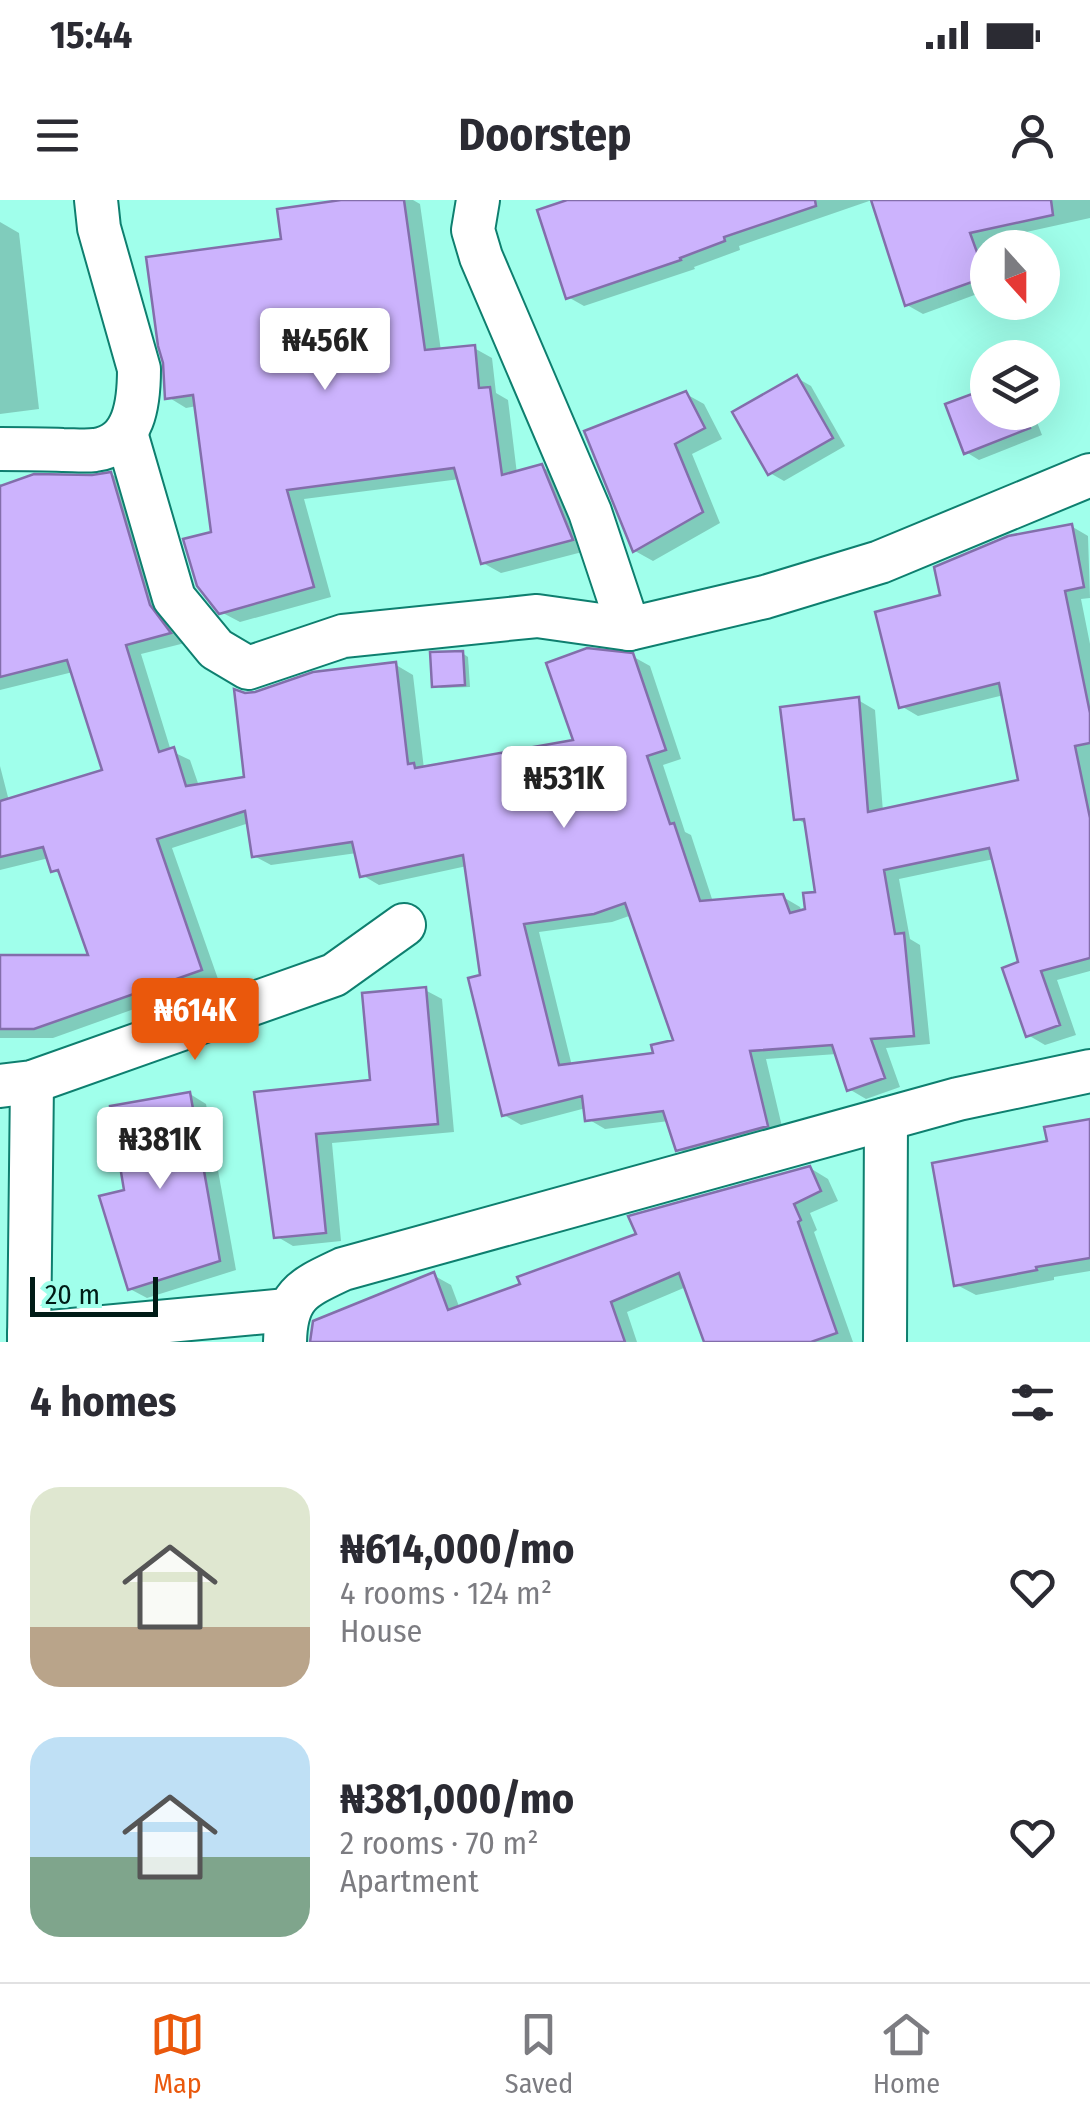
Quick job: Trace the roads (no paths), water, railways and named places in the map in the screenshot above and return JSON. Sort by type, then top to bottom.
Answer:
[{"type":"street","points":[[0,449],[95,450],[113,444],[126,433],[136,412],[139,370],[99,228],[96,200]]},
{"type":"street","points":[[474,203],[473,230],[481,256],[590,512],[629,629]]},
{"type":"street","points":[[126,433],[171,592],[216,649],[248,668],[343,636],[536,616],[629,629],[766,597],[880,562],[1090,476]]},
{"type":"street","points":[[404,925],[334,975],[16,1084],[29,1338],[286,1326],[309,1285],[343,1269],[886,1119],[1090,1071]]},
{"type":"street","points":[[885,1342],[886,1119]]}]
